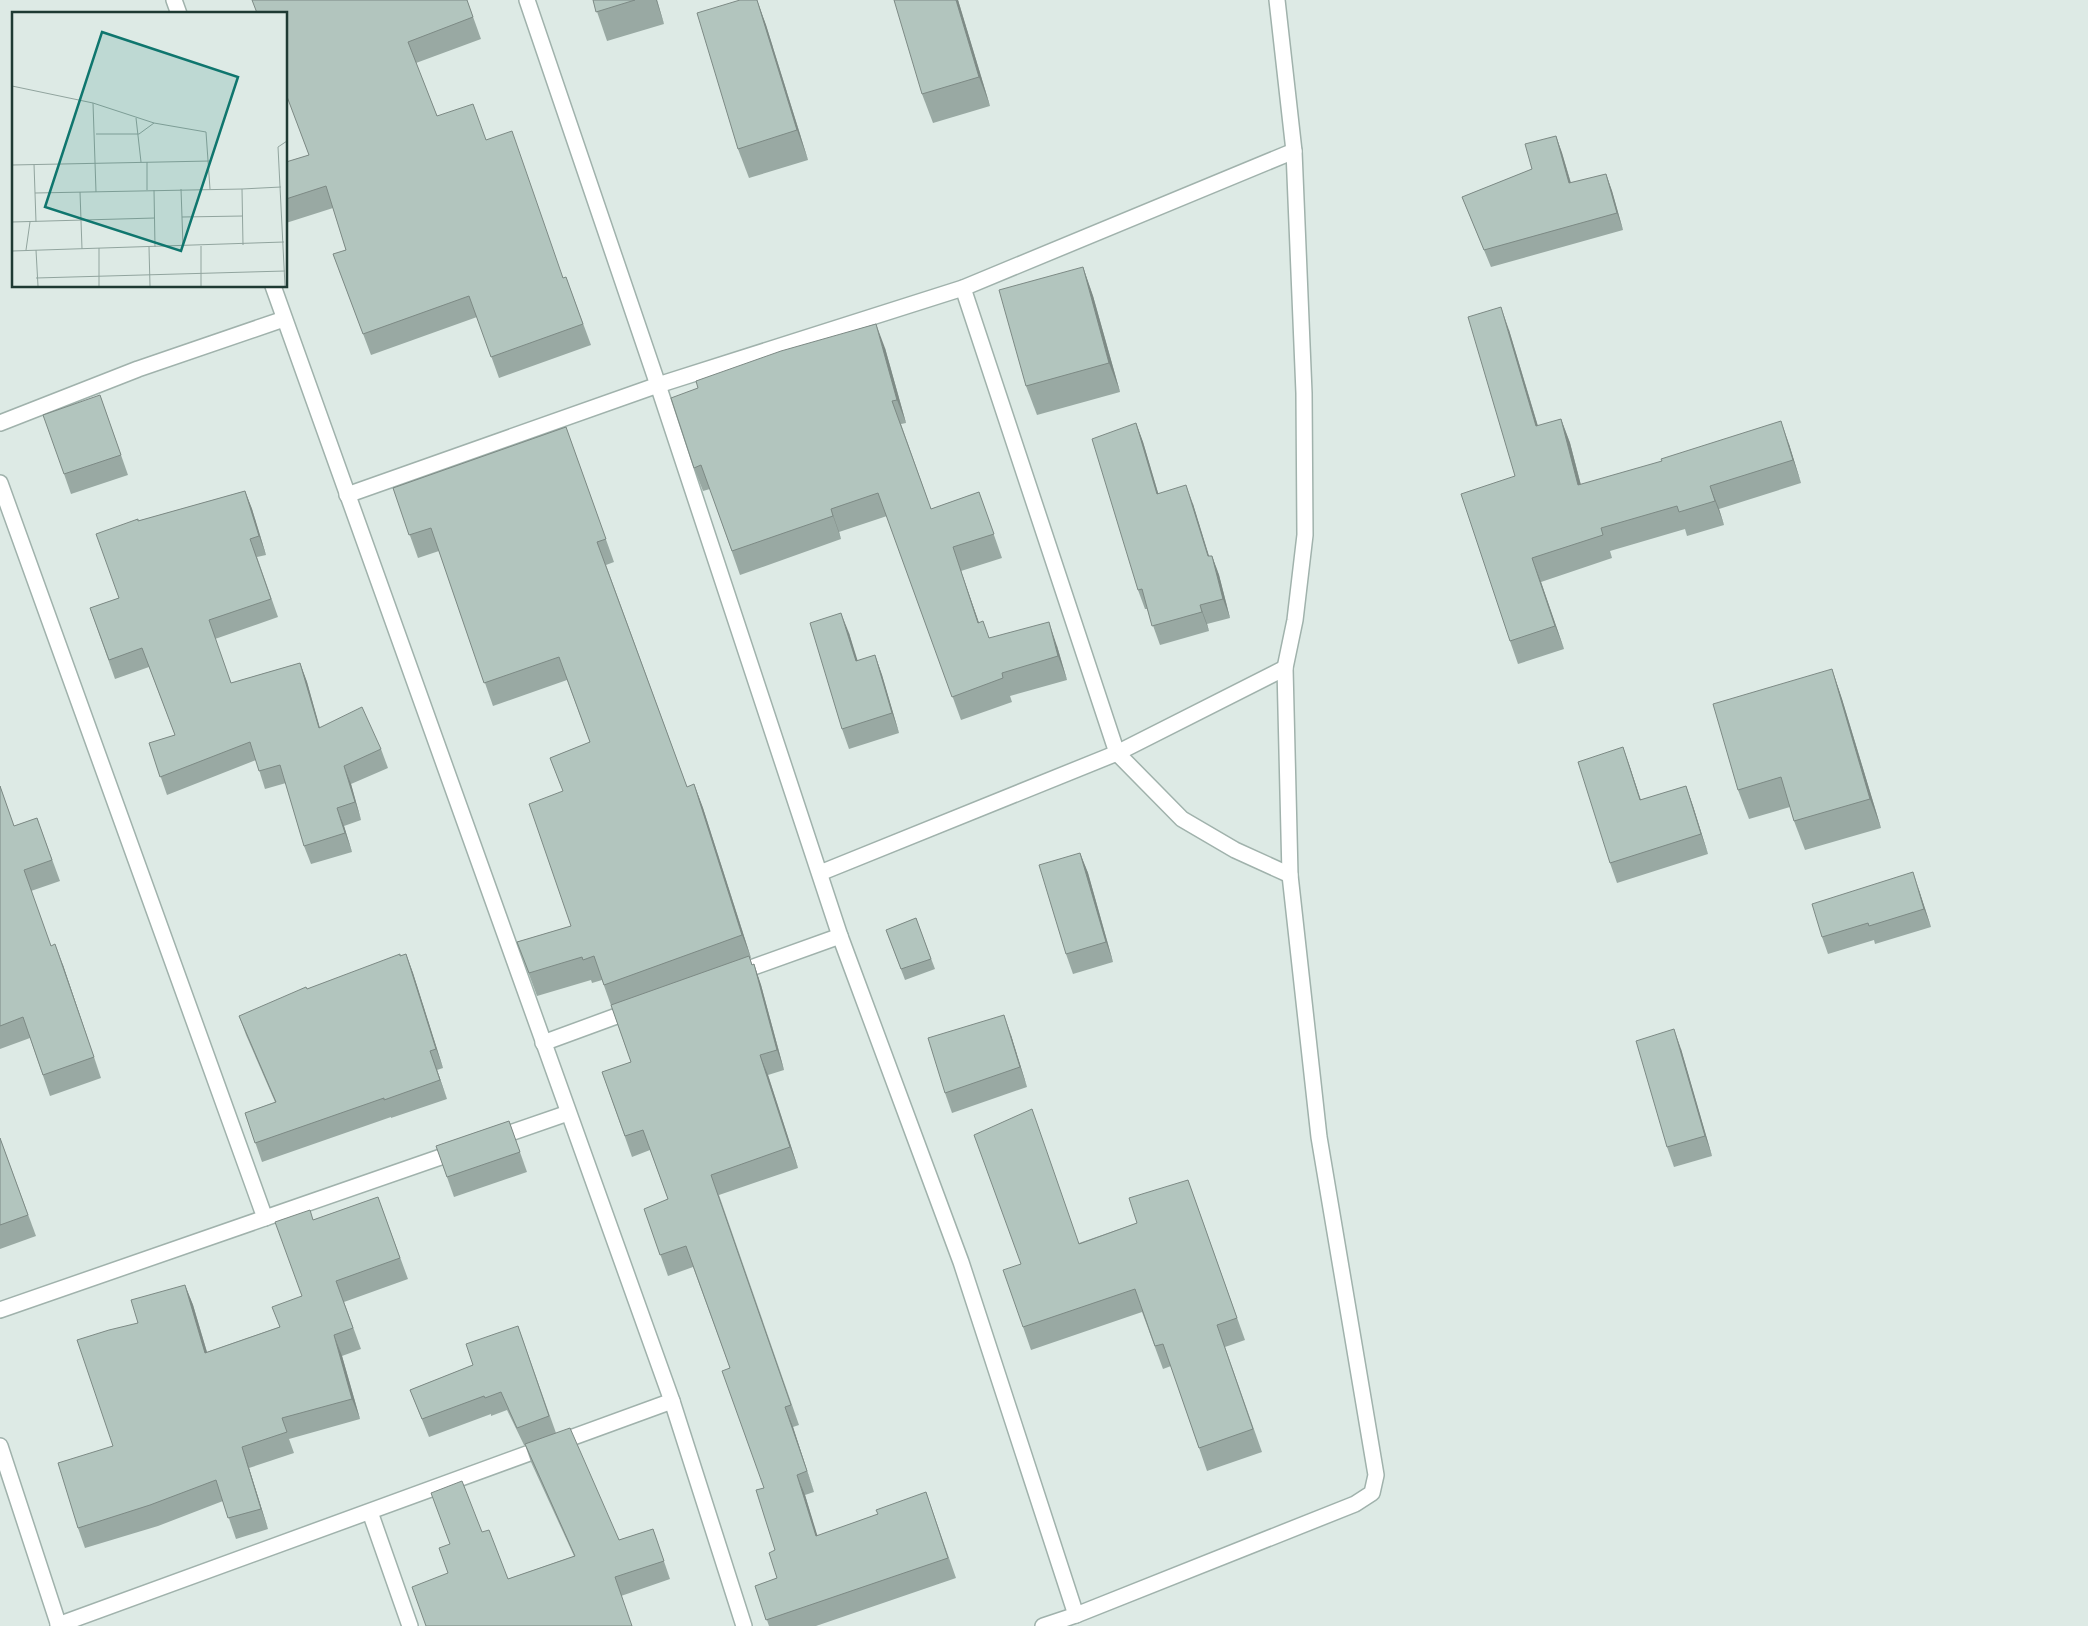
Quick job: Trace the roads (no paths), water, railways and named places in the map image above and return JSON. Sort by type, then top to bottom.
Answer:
[{"type":"street","points":[[174,0],[178,12]]},
{"type":"street","points":[[527,0],[658,385],[840,936],[961,1262],[1076,1615]]},
{"type":"street","points":[[1043,1626],[1076,1615],[1355,1504],[1372,1493],[1376,1475],[1320,1138],[1290,875],[1285,668],[1295,620],[1306,535],[1304,393],[1294,151],[1277,0]]},
{"type":"street","points":[[347,495],[509,436],[658,385],[963,288],[1294,151]]},
{"type":"street","points":[[274,288],[672,1401],[744,1626]]},
{"type":"street","points":[[963,288],[1117,753],[1182,818],[1235,850],[1290,875]]},
{"type":"street","points":[[0,423],[138,369],[284,318]]},
{"type":"street","points":[[0,483],[264,1218]]},
{"type":"street","points":[[820,873],[1117,753],[1285,668]]},
{"type":"street","points":[[720,980],[840,936]]},
{"type":"street","points":[[543,1043],[645,1006]]},
{"type":"street","points":[[0,1310],[568,1113]]},
{"type":"street","points":[[0,1446],[59,1625],[672,1401]]},
{"type":"street","points":[[370,1512],[410,1626]]}]
